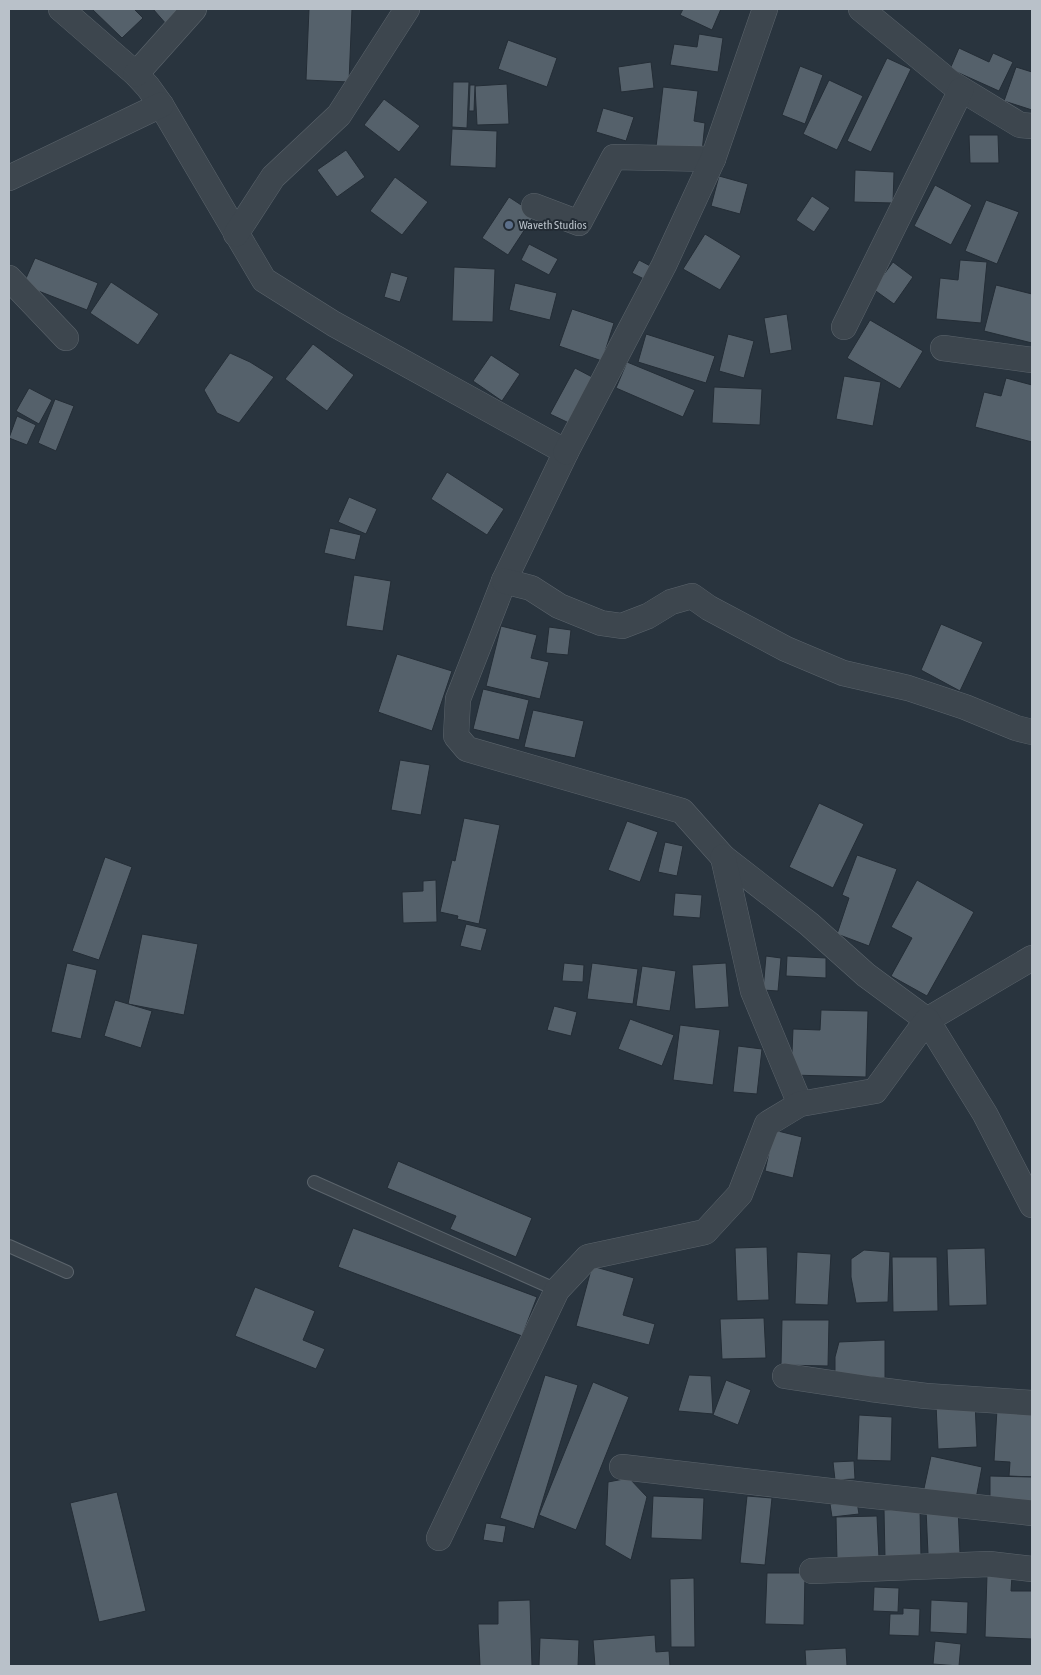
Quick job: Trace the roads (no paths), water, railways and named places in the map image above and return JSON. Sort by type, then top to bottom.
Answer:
[{"type":"street","points":[[62,9],[136,74],[148,87],[161,105],[264,280],[334,324],[566,452]]},
{"type":"street","points":[[136,74],[194,9]]},
{"type":"street","points":[[236,234],[273,177],[339,115],[406,9]]},
{"type":"street","points":[[765,9],[712,159],[664,265],[566,452],[504,581],[458,699],[456,736],[467,749],[682,811],[723,857],[809,924],[866,974],[927,1020],[985,1114],[1032,1205]]},
{"type":"street","points":[[861,9],[961,90],[1020,125],[1032,126]]},
{"type":"street","points":[[844,327],[961,90]]},
{"type":"street","points":[[9,178],[161,105]]},
{"type":"street","points":[[534,206],[579,223],[614,157],[712,159]]},
{"type":"street","points":[[9,278],[66,338]]},
{"type":"street","points":[[943,348],[1032,360]]},
{"type":"street","points":[[504,581],[531,588],[559,606],[601,623],[622,626],[648,616],[671,602],[692,596],[708,608],[786,649],[843,673],[908,688],[965,707],[1016,728],[1032,732]]},
{"type":"street","points":[[723,857],[753,990],[800,1104]]},
{"type":"street","points":[[439,1538],[557,1290],[588,1257],[705,1232],[740,1194],[767,1124],[800,1104],[875,1091],[927,1020],[1032,958]]},
{"type":"street","points":[[785,1376],[926,1396],[1032,1402]]},
{"type":"street","points":[[622,1467],[1032,1513]]},
{"type":"street","points":[[812,1570],[989,1564],[1032,1569]]},
{"type":"lane","points":[[314,1182],[557,1290]]},
{"type":"lane","points":[[9,1246],[67,1272]]},
{"type":"place","name":"Waveth Studios","points":[[509,225]]}]
